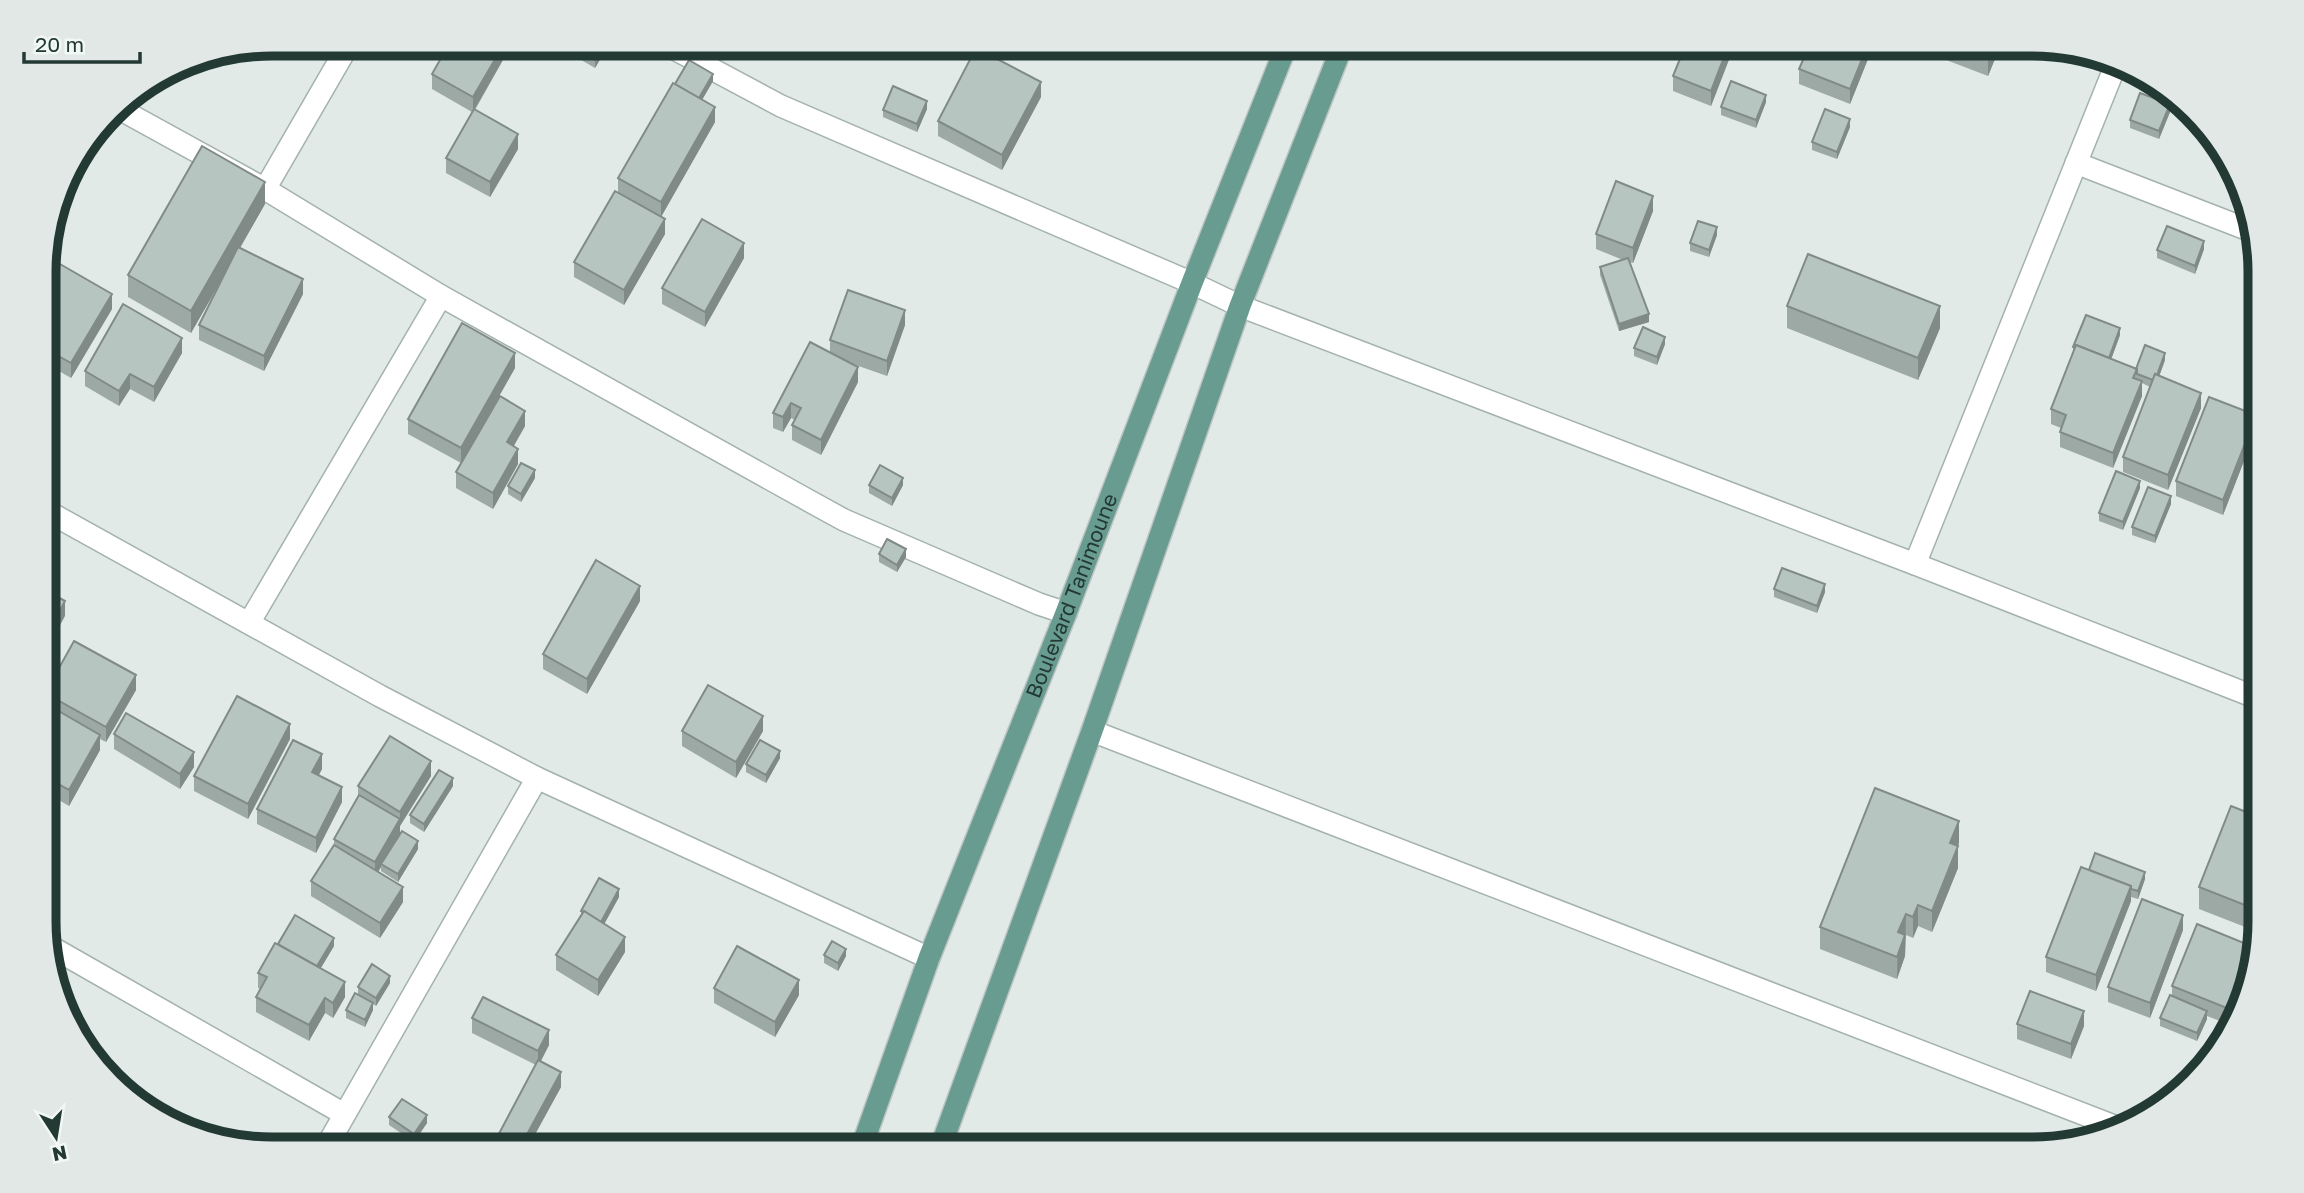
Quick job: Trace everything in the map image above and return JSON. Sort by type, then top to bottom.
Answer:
[{"type":"main road","name":"Boulevard Tanimoune","points":[[865,1137],[929,958],[1282,56]]},
{"type":"main road","points":[[944,1137],[1092,732],[1240,306],[1338,56]]},
{"type":"street","points":[[265,189],[342,56]]},
{"type":"street","points":[[687,56],[781,106],[1240,306],[2248,694]]},
{"type":"street","points":[[1915,564],[2113,71]]},
{"type":"street","points":[[127,113],[265,189],[441,296],[844,520],[1066,613]]},
{"type":"street","points":[[2076,163],[2243,228]]},
{"type":"street","points":[[249,623],[441,296]]},
{"type":"street","points":[[56,516],[380,696],[537,778],[929,958]]},
{"type":"street","points":[[1092,732],[2107,1124]]},
{"type":"street","points":[[332,1137],[537,778]]},
{"type":"street","points":[[58,951],[344,1114]]},
{"type":"building","points":[[442,56],[497,56],[473,97],[432,74]]},
{"type":"building","points":[[972,56],[991,56],[1041,82],[1002,155],[938,121]]},
{"type":"building","points":[[1681,56],[1724,56],[1711,91],[1673,76]]},
{"type":"building","points":[[1805,56],[1863,56],[1850,89],[1799,69]]},
{"type":"building","points":[[689,60],[713,74],[699,98],[675,84]]},
{"type":"building","points":[[1731,81],[1766,95],[1756,120],[1721,107]]},
{"type":"building","points":[[673,83],[715,107],[661,202],[618,178]]},
{"type":"building","points":[[893,86],[927,101],[917,124],[883,110]]},
{"type":"building","points":[[2140,93],[2169,106],[2159,131],[2130,120]]},
{"type":"building","points":[[474,109],[518,134],[490,182],[446,158]]},
{"type":"building","points":[[1825,109],[1850,119],[1837,152],[1812,142]]},
{"type":"building","points":[[202,146],[265,182],[191,311],[128,275]]},
{"type":"building","points":[[1616,181],[1653,196],[1633,248],[1596,234]]},
{"type":"building","points":[[615,191],[665,219],[624,290],[574,262]]},
{"type":"building","points":[[702,219],[744,243],[705,312],[662,288]]},
{"type":"building","points":[[1698,221],[1717,227],[1709,250],[1690,243]]},
{"type":"building","points":[[2167,226],[2204,241],[2195,266],[2157,250]]},
{"type":"building","points":[[238,247],[303,279],[264,356],[199,325]]},
{"type":"building","points":[[1808,254],[1940,306],[1918,358],[1787,306]]},
{"type":"building","points":[[1628,258],[1649,314],[1619,324],[1600,267]]},
{"type":"building","points":[[56,262],[112,294],[71,363],[56,355]]},
{"type":"building","points":[[848,290],[905,310],[887,361],[830,340]]},
{"type":"building","points":[[123,304],[182,338],[154,387],[130,374],[119,391],[85,371]]},
{"type":"building","points":[[2086,315],[2120,328],[2109,358],[2076,345],[2076,348],[2073,347]]},
{"type":"building","points":[[462,323],[515,353],[461,448],[408,419]]},
{"type":"building","points":[[1643,327],[1665,337],[1657,357],[1634,348]]},
{"type":"building","points":[[810,342],[858,367],[821,440],[792,425],[801,408],[791,403],[783,417],[773,413]]},
{"type":"building","points":[[2076,345],[2137,369],[2133,378],[2142,381],[2113,453],[2060,432],[2066,415],[2051,409]]},
{"type":"building","points":[[2145,345],[2165,353],[2153,380],[2137,374],[2136,369]]},
{"type":"building","points":[[2155,374],[2201,393],[2168,475],[2123,457]]},
{"type":"building","points":[[500,396],[525,411],[507,442],[518,449],[493,493],[456,472]]},
{"type":"building","points":[[2209,397],[2248,412],[2248,436],[2223,500],[2176,481]]},
{"type":"building","points":[[521,463],[535,470],[521,494],[508,486]]},
{"type":"building","points":[[880,465],[903,478],[892,498],[869,485]]},
{"type":"building","points":[[2116,471],[2140,481],[2123,522],[2099,513]]},
{"type":"building","points":[[2148,487],[2171,496],[2155,536],[2132,527]]},
{"type":"building","points":[[887,539],[906,549],[897,565],[879,554]]},
{"type":"building","points":[[596,560],[640,586],[587,679],[543,654]]},
{"type":"building","points":[[1782,568],[1825,584],[1817,606],[1774,589]]},
{"type":"building","points":[[56,596],[65,601],[56,618]]},
{"type":"building","points":[[74,641],[136,675],[106,727],[56,699],[56,673]]},
{"type":"building","points":[[708,685],[763,716],[736,762],[682,731]]},
{"type":"building","points":[[237,696],[290,724],[248,804],[194,776]]},
{"type":"building","points":[[56,709],[100,735],[69,790],[56,783]]},
{"type":"building","points":[[126,713],[194,752],[180,774],[114,734]]},
{"type":"building","points":[[390,736],[431,761],[400,812],[358,786]]},
{"type":"building","points":[[293,740],[322,754],[312,772],[342,787],[316,838],[257,809]]},
{"type":"building","points":[[760,740],[780,751],[766,775],[746,764]]},
{"type":"building","points":[[439,770],[453,778],[424,824],[410,815]]},
{"type":"building","points":[[1875,788],[1959,821],[1950,843],[1958,846],[1932,911],[1918,905],[1913,917],[1906,914],[1898,932],[1905,935],[1897,957],[1820,927]]},
{"type":"building","points":[[359,795],[400,819],[375,862],[334,839]]},
{"type":"building","points":[[2231,806],[2248,813],[2248,906],[2199,887]]},
{"type":"building","points":[[402,831],[418,841],[398,874],[381,864]]},
{"type":"building","points":[[334,845],[403,887],[380,923],[311,881]]},
{"type":"building","points":[[2095,853],[2145,872],[2138,891],[2089,870]]},
{"type":"building","points":[[2081,867],[2131,886],[2096,975],[2046,957]]},
{"type":"building","points":[[599,878],[619,889],[601,922],[581,911]]},
{"type":"building","points":[[2142,899],[2183,915],[2150,1003],[2108,987]]},
{"type":"building","points":[[584,911],[625,937],[598,980],[556,955]]},
{"type":"building","points":[[295,915],[334,938],[317,966],[278,944]]},
{"type":"building","points":[[2197,924],[2246,944],[2241,977],[2229,1009],[2172,986]]},
{"type":"building","points":[[832,941],[846,949],[838,963],[824,955]]},
{"type":"building","points":[[275,943],[345,982],[333,1003],[325,998],[309,1025],[256,997],[267,977],[258,973]]},
{"type":"building","points":[[737,946],[799,980],[775,1022],[714,988]]},
{"type":"building","points":[[372,964],[390,976],[376,998],[358,987]]},
{"type":"building","points":[[2030,991],[2084,1011],[2071,1044],[2017,1024]]},
{"type":"building","points":[[355,993],[373,1003],[365,1020],[346,1010]]},
{"type":"building","points":[[2170,995],[2207,1011],[2197,1033],[2160,1018]]},
{"type":"building","points":[[483,997],[549,1030],[538,1051],[472,1018]]},
{"type":"building","points":[[538,1060],[561,1072],[526,1137],[497,1137]]},
{"type":"building","points":[[402,1099],[427,1115],[414,1134],[389,1117]]}]
